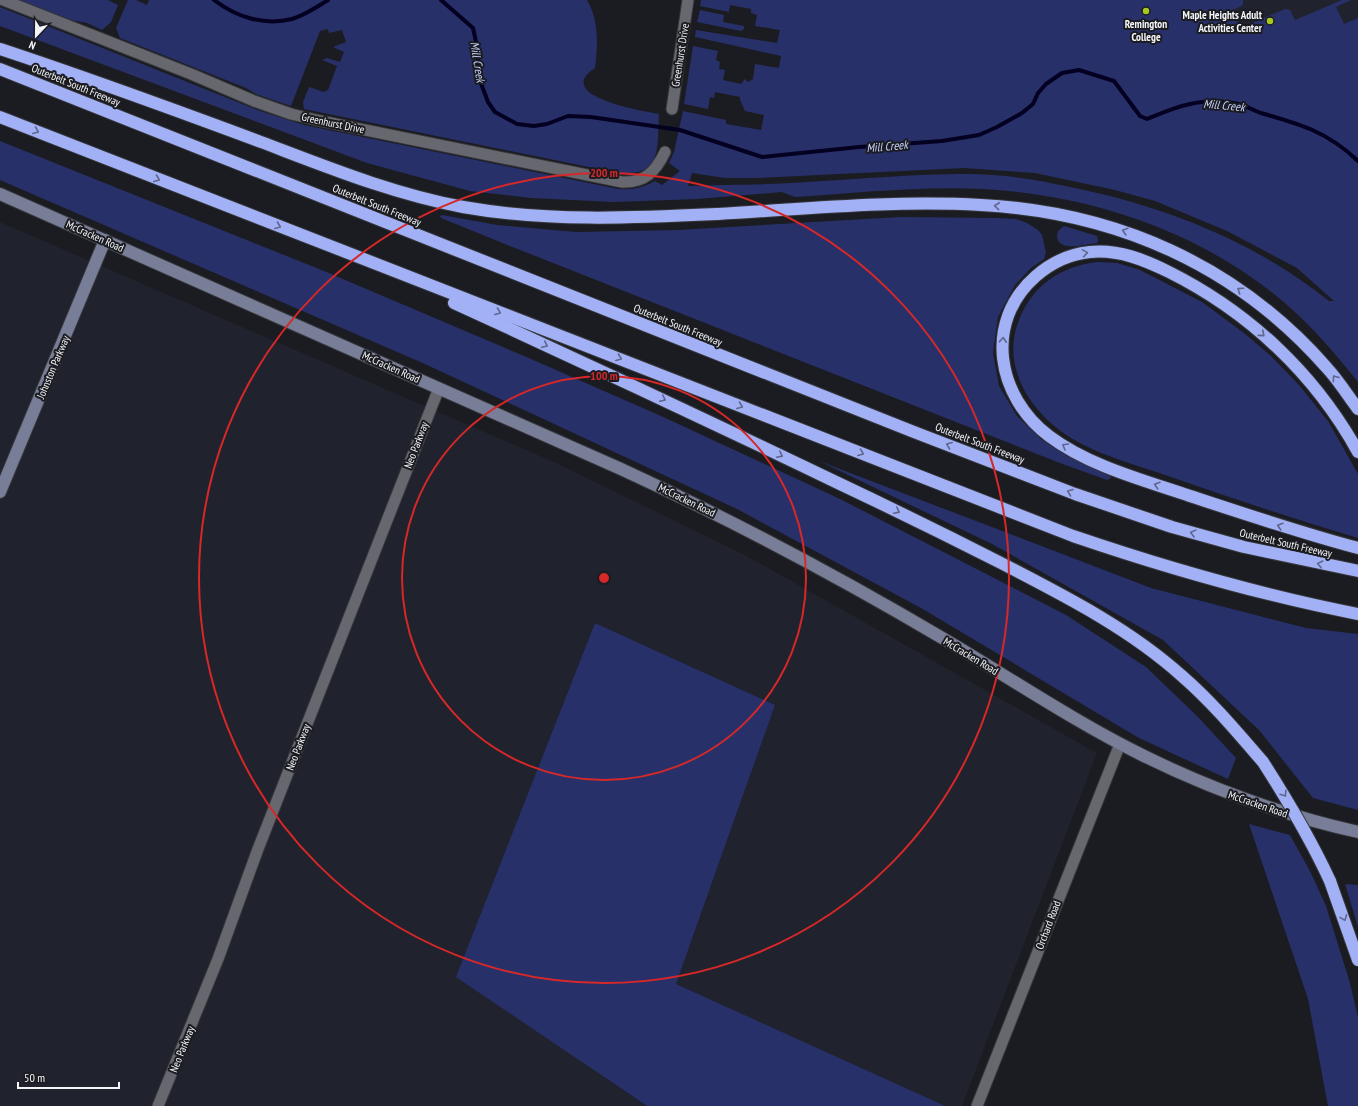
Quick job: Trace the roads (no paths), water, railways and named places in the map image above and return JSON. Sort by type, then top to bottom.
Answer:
[{"type":"highway","points":[[0,49],[127,92],[352,176],[411,195],[461,206],[516,214],[570,218],[625,219],[860,205],[980,204],[1037,210],[1083,219],[1129,232],[1174,250],[1217,274],[1259,303],[1297,336],[1329,370],[1358,409]]},
{"type":"highway","name":"Outerbelt South Freeway","points":[[0,69],[884,420],[1075,494],[1172,527],[1244,547],[1358,571]]},
{"type":"highway","points":[[0,117],[357,258],[1073,536],[1138,558],[1212,580],[1284,598],[1358,614]]},
{"type":"highway","points":[[1358,452],[1321,396],[1300,370],[1262,333],[1209,294],[1169,272],[1133,257],[1103,251],[1089,252],[1076,254],[1051,264],[1022,289],[1006,323],[1002,338],[1002,356],[1010,389],[1020,407],[1029,417],[1043,432],[1059,443],[1096,462],[1150,483],[1266,521],[1358,548]]},
{"type":"highway","points":[[357,258],[713,423],[933,528],[1046,586],[1109,623],[1181,675],[1222,715],[1263,762],[1292,807],[1312,843],[1330,882],[1358,960]]},
{"type":"street","name":"Greenhurst Drive","points":[[3,0],[191,74],[254,101],[316,120],[622,182],[641,180],[649,176],[656,169],[665,152]]},
{"type":"street","name":"Greenhurst Drive","points":[[672,109],[688,0]]},
{"type":"street","name":"McCracken Road","points":[[0,194],[645,480],[770,542],[944,639],[1120,744],[1171,769],[1241,799],[1301,818],[1358,832]]},
{"type":"street","name":"Johnston Parkway","points":[[0,492],[104,240]]},
{"type":"street","name":"Neo Parkway","points":[[158,1106],[218,959],[258,849],[439,388]]},
{"type":"street","name":"Orchard Road","points":[[977,1106],[1120,744]]},
{"type":"waterway","name":"Mill Creek","points":[[214,0],[232,11],[261,21],[282,21],[292,19],[311,11],[328,0]]},
{"type":"waterway","name":"Mill Creek","points":[[441,0],[473,28],[478,51],[479,78],[488,102],[495,112],[517,124],[534,126],[547,124],[568,116],[591,117],[680,130],[762,157],[859,147],[942,141],[979,135],[997,127],[1022,113],[1033,104],[1038,93],[1046,84],[1062,73],[1079,70],[1114,81],[1140,116],[1147,119],[1195,103],[1217,101],[1227,102],[1244,106],[1313,130],[1336,143],[1358,161]]},
{"type":"place","name":"Remington College","points":[[1146,11]]},
{"type":"place","name":"Maple Heights Adult Activities Center","points":[[1270,21]]}]
